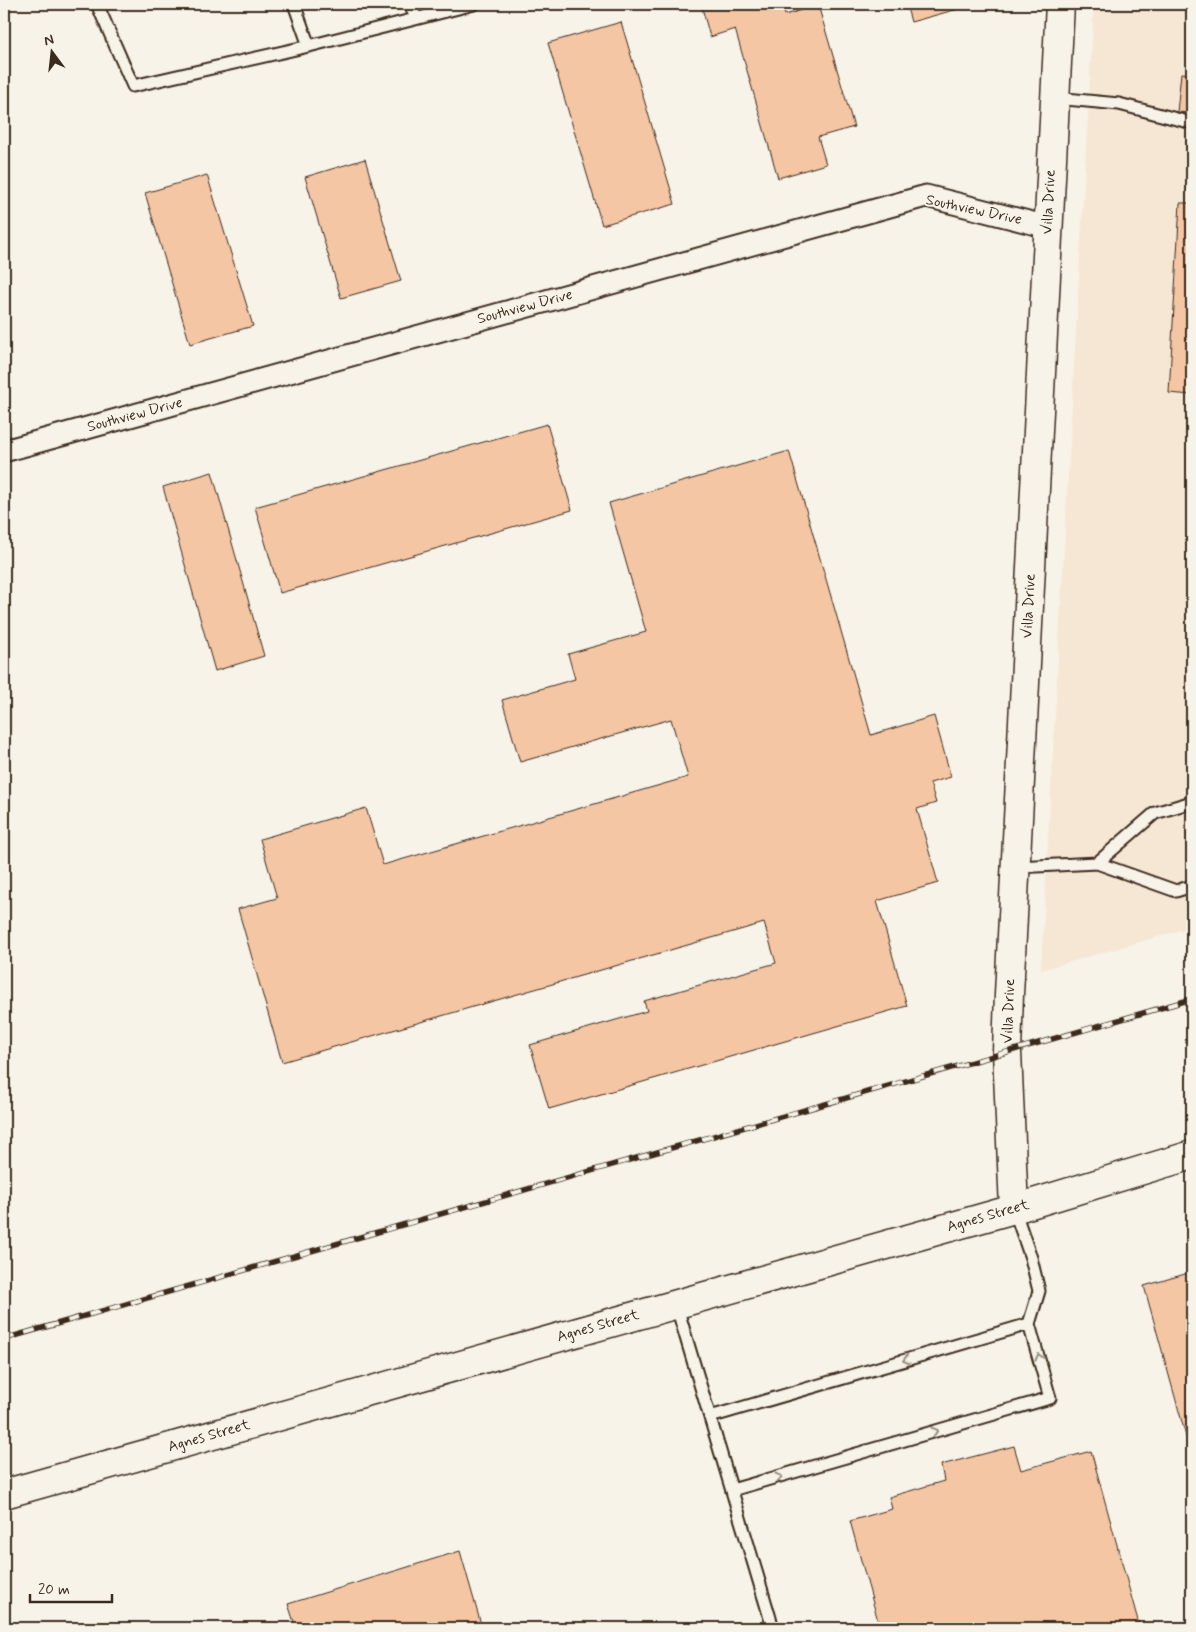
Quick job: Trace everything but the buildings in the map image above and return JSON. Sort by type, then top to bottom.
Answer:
[{"type":"main road","name":"Villa Drive","points":[[1014,1209],[1007,1052],[1060,4]]},
{"type":"main road","name":"Agnes Street","points":[[4,1494],[1014,1209],[1192,1155]]},
{"type":"street","name":"Southview Drive","points":[[4,452],[926,196],[1048,227]]},
{"type":"lane","points":[[97,4],[133,86],[309,46],[474,4]]},
{"type":"lane","points":[[294,4],[309,46]]},
{"type":"lane","points":[[410,4],[416,18]]},
{"type":"lane","points":[[1055,98],[1119,104],[1192,123]]},
{"type":"lane","points":[[1097,863],[1155,813],[1192,802]]},
{"type":"lane","points":[[1016,867],[1097,863],[1176,891],[1192,886]]},
{"type":"lane","points":[[732,1490],[1050,1398],[1029,1324],[1039,1291],[1031,1258],[1014,1209]]},
{"type":"lane","points":[[676,1304],[774,1628]]},
{"type":"lane","points":[[710,1417],[1029,1324]]},
{"type":"shaded area","points":[[1094,4],[1192,4],[1192,927],[1041,970]]},
{"type":"railway","points":[[4,1339],[1192,999]]}]
